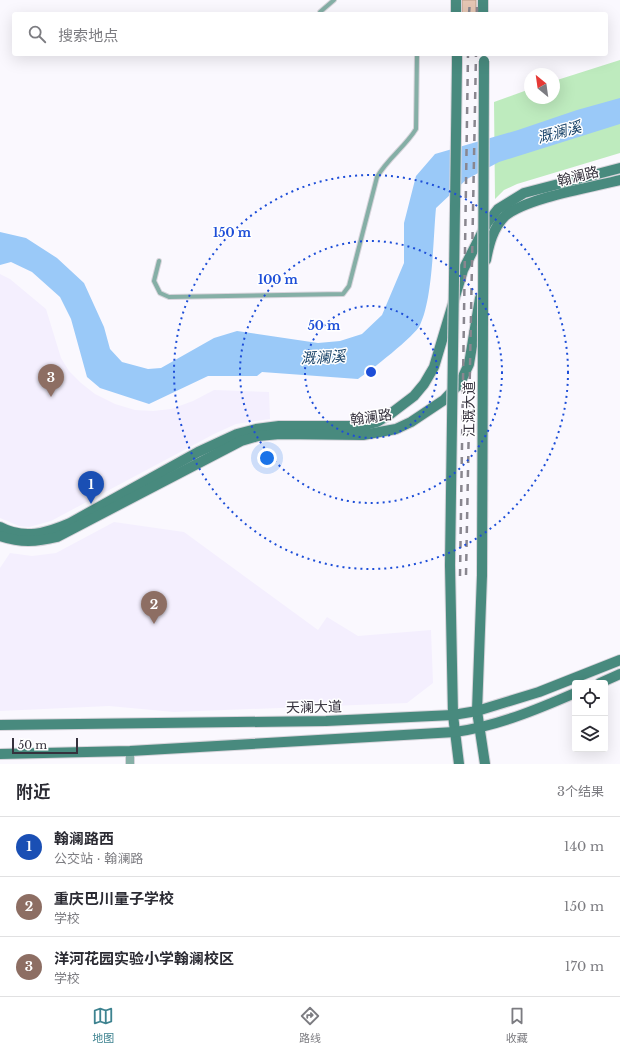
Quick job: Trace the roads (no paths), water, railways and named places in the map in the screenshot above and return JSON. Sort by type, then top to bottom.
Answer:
[{"type":"street","points":[[456,0],[456,12]]},
{"type":"street","points":[[483,0],[484,12]]},
{"type":"street","name":"江溉大道","points":[[457,58],[450,565],[453,714],[459,764]]},
{"type":"street","name":"江溉大道","points":[[484,58],[482,575],[477,711],[485,764]]},
{"type":"street","name":"翰澜路","points":[[0,527],[15,533],[28,535],[55,530],[218,442],[256,428],[279,426],[362,426],[377,422],[414,396],[424,384],[434,367],[463,270],[487,223],[498,209],[524,193],[620,168]]},
{"type":"street","name":"翰澜路","points":[[0,536],[12,540],[27,542],[57,537],[216,452],[241,441],[258,436],[280,434],[363,435],[396,429],[411,422],[444,400],[460,383],[469,364],[489,243],[495,229],[505,216],[528,203],[620,180]]},
{"type":"street","name":"天澜大道","points":[[0,725],[326,721],[453,714],[477,711],[539,692],[620,660]]},
{"type":"street","points":[[607,680],[620,674]]},
{"type":"street","points":[[0,754],[130,751],[455,732],[479,729],[542,707],[572,694]]},
{"type":"street","points":[[130,751],[130,764]]},
{"type":"lane","points":[[320,12],[334,0]]},
{"type":"lane","points":[[159,261],[154,281],[160,293],[169,297],[343,294],[349,286],[377,177],[384,164],[412,136],[416,129],[417,56]]},
{"type":"water","name":"溉澜溪","points":[[620,98],[620,124],[499,162],[467,179],[436,208],[432,268],[428,300],[420,325],[402,345],[358,379],[262,372],[257,376],[208,376],[149,404],[100,388],[87,377],[71,319],[60,297],[32,272],[11,262],[0,265],[0,232],[26,238],[57,258],[84,283],[104,327],[110,349],[122,362],[148,369],[161,368],[214,338],[237,331],[318,343],[340,341],[362,334],[382,315],[404,263],[404,223],[416,176],[435,154]]},
{"type":"railway","points":[[469,12],[470,0]]},
{"type":"railway","points":[[477,0],[477,12]]},
{"type":"railway","points":[[460,576],[468,56]]},
{"type":"railway","points":[[466,575],[476,56]]},
{"type":"place","name":"洋河花园实验小学翰澜校区","points":[[51,397]]},
{"type":"place","name":"翰澜路西","points":[[91,504]]},
{"type":"place","name":"重庆巴川量子学校","points":[[154,624]]}]
